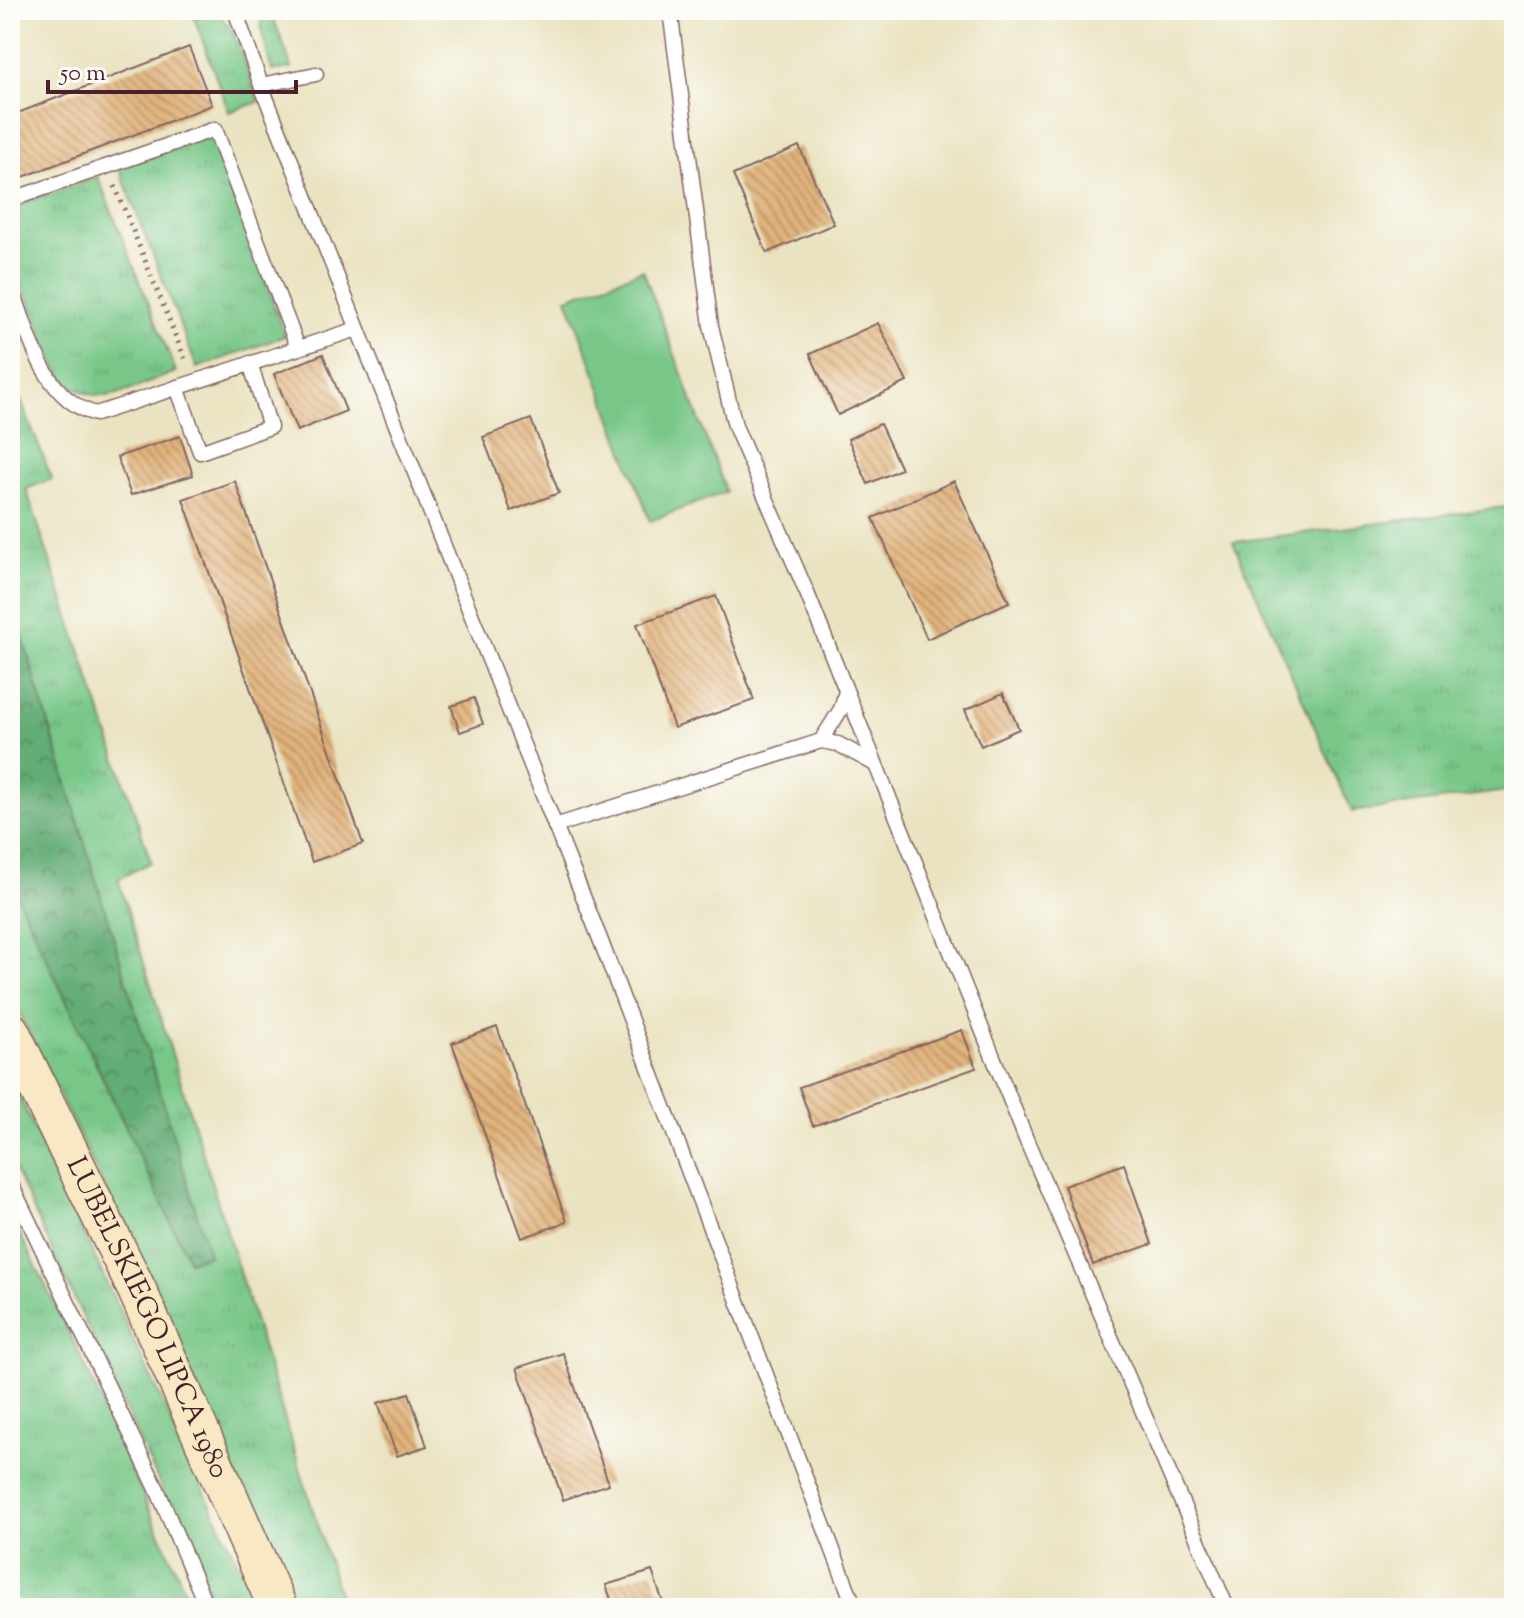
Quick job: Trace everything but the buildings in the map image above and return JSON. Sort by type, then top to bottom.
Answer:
[{"type":"main road","name":"LUBELSKIEGO LIPCA 1980","points":[[10,1031],[156,1330],[278,1608]]},
{"type":"lane","points":[[235,10],[261,85],[555,826],[855,1608]]},
{"type":"lane","points":[[670,10],[711,326],[735,426],[846,691],[1026,1139],[1227,1608]]},
{"type":"lane","points":[[261,85],[316,74]]},
{"type":"lane","points":[[10,200],[215,129],[298,348]]},
{"type":"lane","points":[[10,283],[47,375],[59,391],[82,410],[96,414],[357,329]]},
{"type":"lane","points":[[177,387],[200,452],[270,427],[250,363]]},
{"type":"lane","points":[[821,741],[841,709],[846,691]]},
{"type":"lane","points":[[555,826],[821,741],[838,744],[875,764]]},
{"type":"lane","points":[[10,1182],[150,1475],[207,1608]]},
{"type":"path","points":[[108,166],[194,382]]},
{"type":"green space","points":[[261,10],[281,10],[274,19],[292,68],[272,71],[262,33]]},
{"type":"green space","points":[[217,12],[232,30],[259,102],[229,112],[194,17]]},
{"type":"green space","points":[[211,135],[285,336],[197,368],[119,168]]},
{"type":"green space","points":[[98,177],[176,372],[127,391],[98,396],[71,384],[57,369],[10,255],[10,208]]},
{"type":"green space","points":[[643,270],[726,492],[650,521],[567,298]]},
{"type":"green space","points":[[10,374],[52,479],[26,489],[151,862],[118,879],[343,1608],[295,1608],[156,1294],[10,993],[10,881],[189,1261],[209,1255],[10,596]]},
{"type":"green space","points":[[1514,506],[1514,790],[1352,812],[1233,542]]},
{"type":"green space","points":[[10,596],[209,1254],[189,1261],[10,881]]},
{"type":"green space","points":[[10,1077],[259,1608],[217,1608],[10,1159]]},
{"type":"green space","points":[[10,1214],[81,1357],[193,1608],[10,1608]]}]
